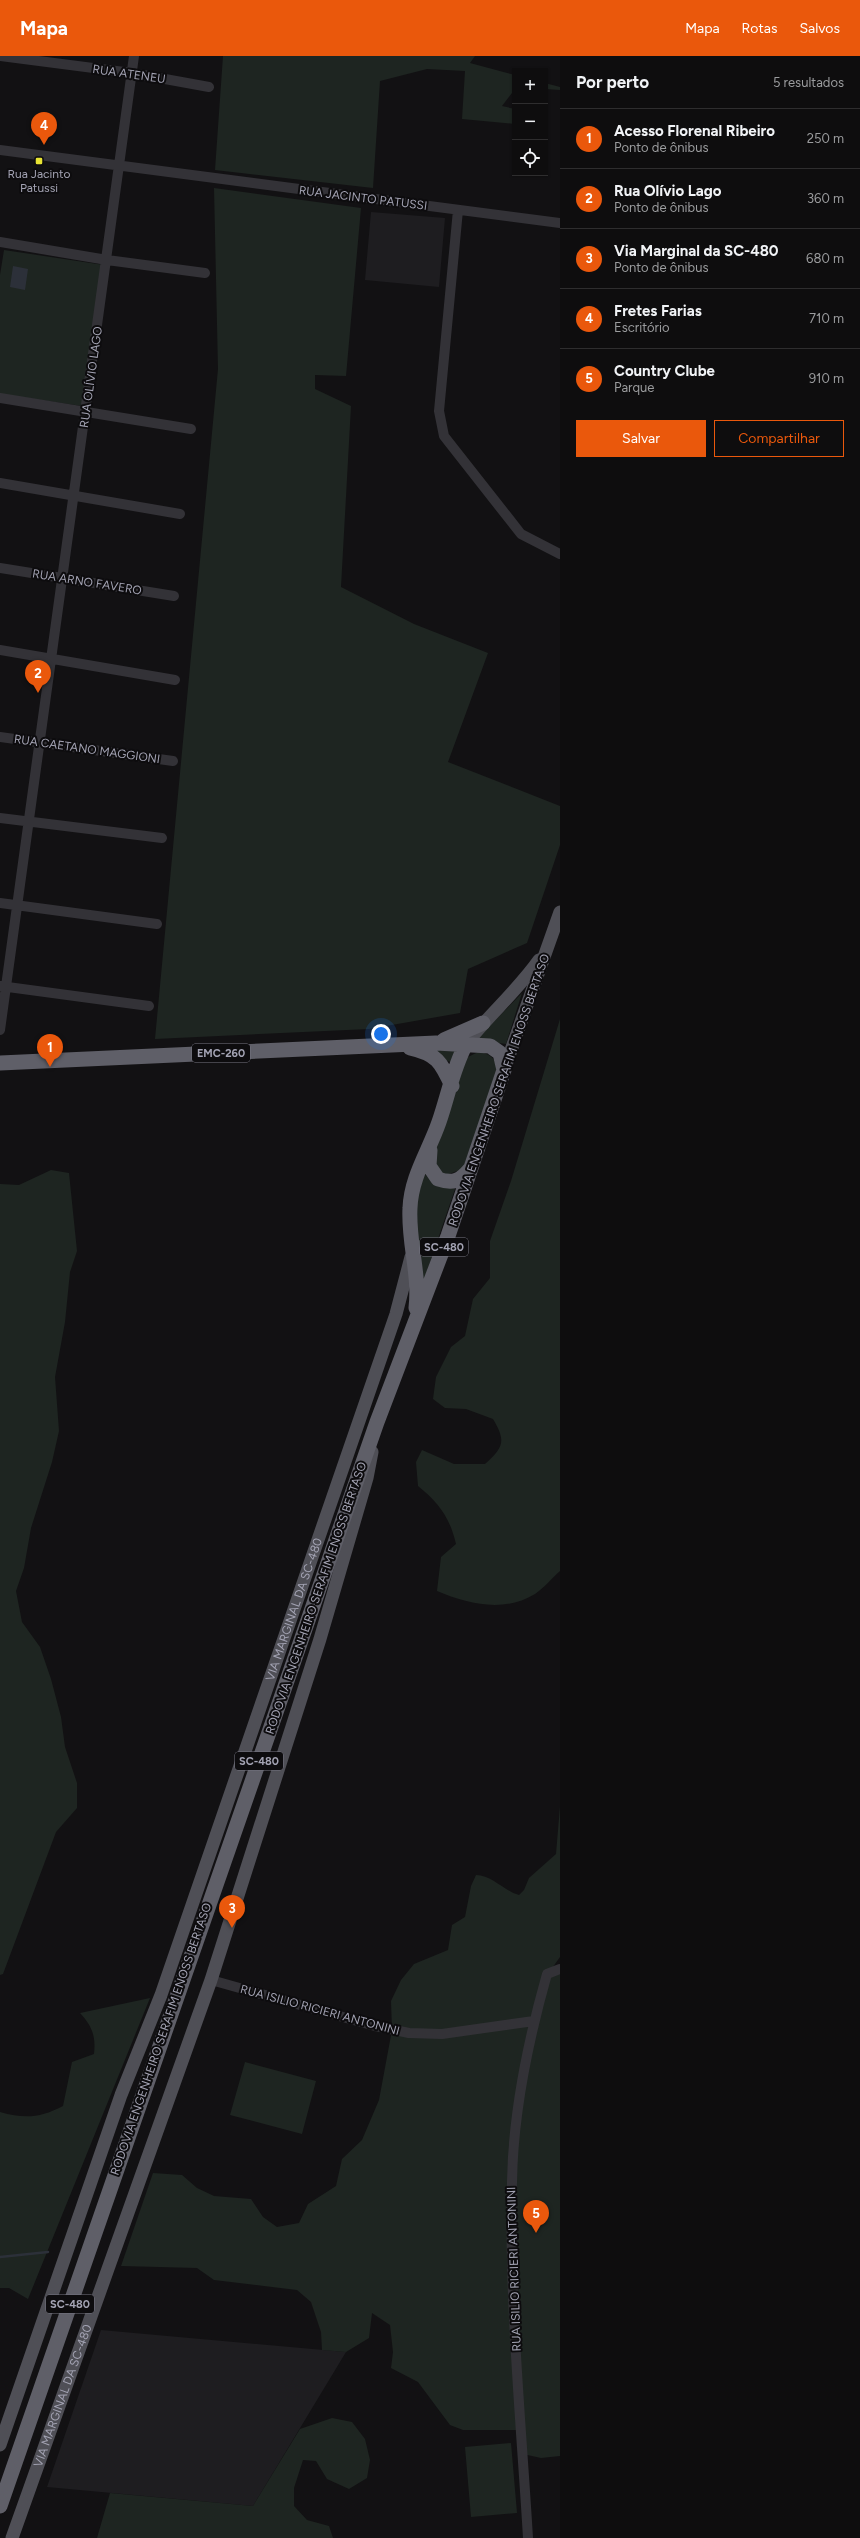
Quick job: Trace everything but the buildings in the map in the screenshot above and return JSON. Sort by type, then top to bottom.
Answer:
[{"type":"highway","points":[[436,1043],[463,1034],[483,1022]]},
{"type":"highway","name":"EMC-260","points":[[0,1063],[399,1046],[436,1043],[482,1045],[495,1048],[500,1053],[504,1070]]},
{"type":"highway","name":"SC-480","points":[[452,1086],[458,1060],[466,1044]]},
{"type":"highway","name":"EMC-260","points":[[399,1046],[422,1051],[437,1059],[443,1065],[452,1086]]},
{"type":"highway","name":"RODOVIA ENGENHEIRO SERAFIM ENOSS BERTASO","points":[[0,2506],[377,1422],[415,1325],[504,1070]]},
{"type":"highway","name":"RODOVIA ENGENHEIRO SERAFIM ENOSS BERTASO","points":[[415,1325],[418,1292],[412,1247],[410,1216],[412,1190],[416,1174],[432,1142],[452,1086]]},
{"type":"highway","points":[[432,1142],[429,1166],[438,1180],[455,1182],[462,1178],[470,1168]]},
{"type":"main road","name":"RODOVIA ENGENHEIRO SERAFIM ENOSS BERTASO","points":[[504,1070],[560,912]]},
{"type":"main road","name":"RODOVIA ENGENHEIRO SERAFIM ENOSS BERTASO","points":[[466,1044],[483,1022],[515,992],[549,945]]},
{"type":"main road","name":"VIA MARGINAL DA SC-480","points":[[0,2445],[121,2095],[161,1995],[396,1314],[410,1264],[412,1247]]},
{"type":"main road","name":"VIA MARGINAL DA SC-480","points":[[12,2538],[211,1980],[320,1639],[367,1478],[377,1422]]},
{"type":"street","name":"RUA ATENEU","points":[[0,56],[132,73],[209,86]]},
{"type":"street","name":"RUA OLÍVIO LAGO","points":[[0,1030],[3,987],[17,906],[87,412],[134,56]]},
{"type":"street","name":"RUA JACINTO PATUSSI","points":[[0,150],[119,167],[560,223]]},
{"type":"street","points":[[458,210],[439,411],[444,436],[521,534],[560,554]]},
{"type":"street","points":[[0,242],[107,260],[205,273]]},
{"type":"street","points":[[0,398],[191,429]]},
{"type":"street","points":[[0,483],[180,514]]},
{"type":"street","name":"RUA ARNO FAVERO","points":[[0,568],[174,596]]},
{"type":"street","points":[[0,650],[175,680]]},
{"type":"street","name":"RUA CAETANO MAGGIONI","points":[[0,737],[173,760]]},
{"type":"street","points":[[0,818],[162,838]]},
{"type":"street","points":[[0,903],[157,924]]},
{"type":"street","points":[[3,987],[149,1006]]},
{"type":"street","points":[[534,2021],[547,1974],[560,1969]]},
{"type":"street","name":"RUA ISILIO RICIERI ANTONINI","points":[[211,1980],[375,2026],[409,2033],[442,2034],[534,2021],[518,2111],[512,2181],[512,2285],[528,2538]]},
{"type":"shaded area","points":[[223,56],[475,56],[470,63],[512,74],[512,93],[502,106],[512,108],[512,124],[462,119],[465,71],[427,69],[380,81],[373,188],[215,170]]},
{"type":"shaded area","points":[[548,84],[560,87],[560,90],[548,89]]},
{"type":"shaded area","points":[[214,188],[361,208],[346,376],[315,375],[315,389],[351,406],[341,587],[414,624],[488,653],[448,762],[560,806],[560,845],[527,943],[468,969],[460,1013],[369,1029],[155,1039],[218,369]]},
{"type":"shaded area","points":[[371,212],[445,218],[439,287],[365,280]]},
{"type":"shaded area","points":[[4,250],[104,265],[82,406],[0,394],[0,275]]},
{"type":"shaded area","points":[[13,266],[28,269],[25,290],[10,287]]},
{"type":"shaded area","points":[[522,993],[506,1044],[476,1040]]},
{"type":"shaded area","points":[[560,1019],[560,1571],[538,1592],[523,1600],[499,1605],[473,1603],[437,1591],[441,1557],[456,1544],[454,1535],[443,1512],[438,1505],[418,1486],[416,1462],[422,1450],[454,1464],[485,1464],[496,1453],[501,1443],[500,1433],[493,1419],[466,1409],[445,1408],[433,1399],[436,1377],[451,1347],[465,1336],[473,1299],[490,1278],[490,1241],[511,1181]]},
{"type":"shaded area","points":[[434,1046],[459,1049],[454,1063],[441,1057]]},
{"type":"shaded area","points":[[478,1052],[491,1056],[495,1061],[497,1069],[463,1169],[446,1175],[434,1169],[433,1151],[466,1058]]},
{"type":"shaded area","points":[[51,1170],[69,1173],[77,1251],[70,1272],[65,1322],[55,1377],[59,1431],[52,1462],[31,1528],[24,1568],[16,1591],[22,1622],[40,1647],[51,1679],[61,1717],[65,1747],[77,1783],[77,1808],[56,1832],[3,1974],[0,1975],[0,1184],[19,1185]]},
{"type":"shaded area","points":[[421,1171],[433,1182],[455,1189],[424,1280],[422,1280],[414,1227]]},
{"type":"shaded area","points":[[560,1806],[560,1957],[550,1971],[560,1969],[560,2456],[541,2458],[523,2454],[521,2430],[463,2430],[450,2425],[418,2382],[391,2368],[393,2352],[390,2325],[372,2313],[369,2338],[346,2352],[322,2350],[321,2332],[311,2302],[297,2290],[214,2280],[197,2268],[121,2266],[153,2173],[182,2175],[197,2188],[214,2196],[251,2199],[263,2217],[277,2227],[299,2223],[308,2204],[336,2186],[342,2159],[362,2140],[379,2100],[392,2030],[391,2001],[401,1980],[414,1964],[448,1950],[452,1925],[465,1917],[471,1886],[476,1875],[493,1880],[519,1895],[524,1890],[529,1878],[556,1854]]},
{"type":"shaded area","points":[[150,1998],[28,2299],[9,2288],[0,2288],[0,2112],[17,2116],[32,2116],[47,2113],[63,2106],[72,2062],[94,2054],[94,2037],[88,2022],[80,2013]]},
{"type":"shaded area","points":[[245,2062],[316,2081],[302,2134],[230,2115]]},
{"type":"shaded area","points":[[101,2330],[346,2352],[253,2506],[47,2487]]},
{"type":"shaded area","points":[[332,2418],[352,2422],[365,2439],[370,2460],[367,2478],[349,2489],[327,2479],[316,2461],[303,2460],[294,2488],[294,2506],[307,2520],[329,2526],[333,2538],[97,2538],[110,2493],[253,2506],[300,2429]]},
{"type":"shaded area","points":[[511,2443],[517,2513],[471,2517],[465,2447]]},
{"type":"waterway","points":[[0,2257],[48,2252]]},
{"type":"place","name":"Fretes Farias","points":[[44,145]]},
{"type":"place","name":"Rua Jacinto Patussi","points":[[39,161]]},
{"type":"place","name":"Rua Olívio Lago","points":[[38,693]]},
{"type":"place","name":"Acesso Florenal Ribeiro","points":[[50,1067]]},
{"type":"place","name":"Via Marginal da SC-480","points":[[232,1928]]},
{"type":"place","name":"Country Clube","points":[[536,2233]]}]
